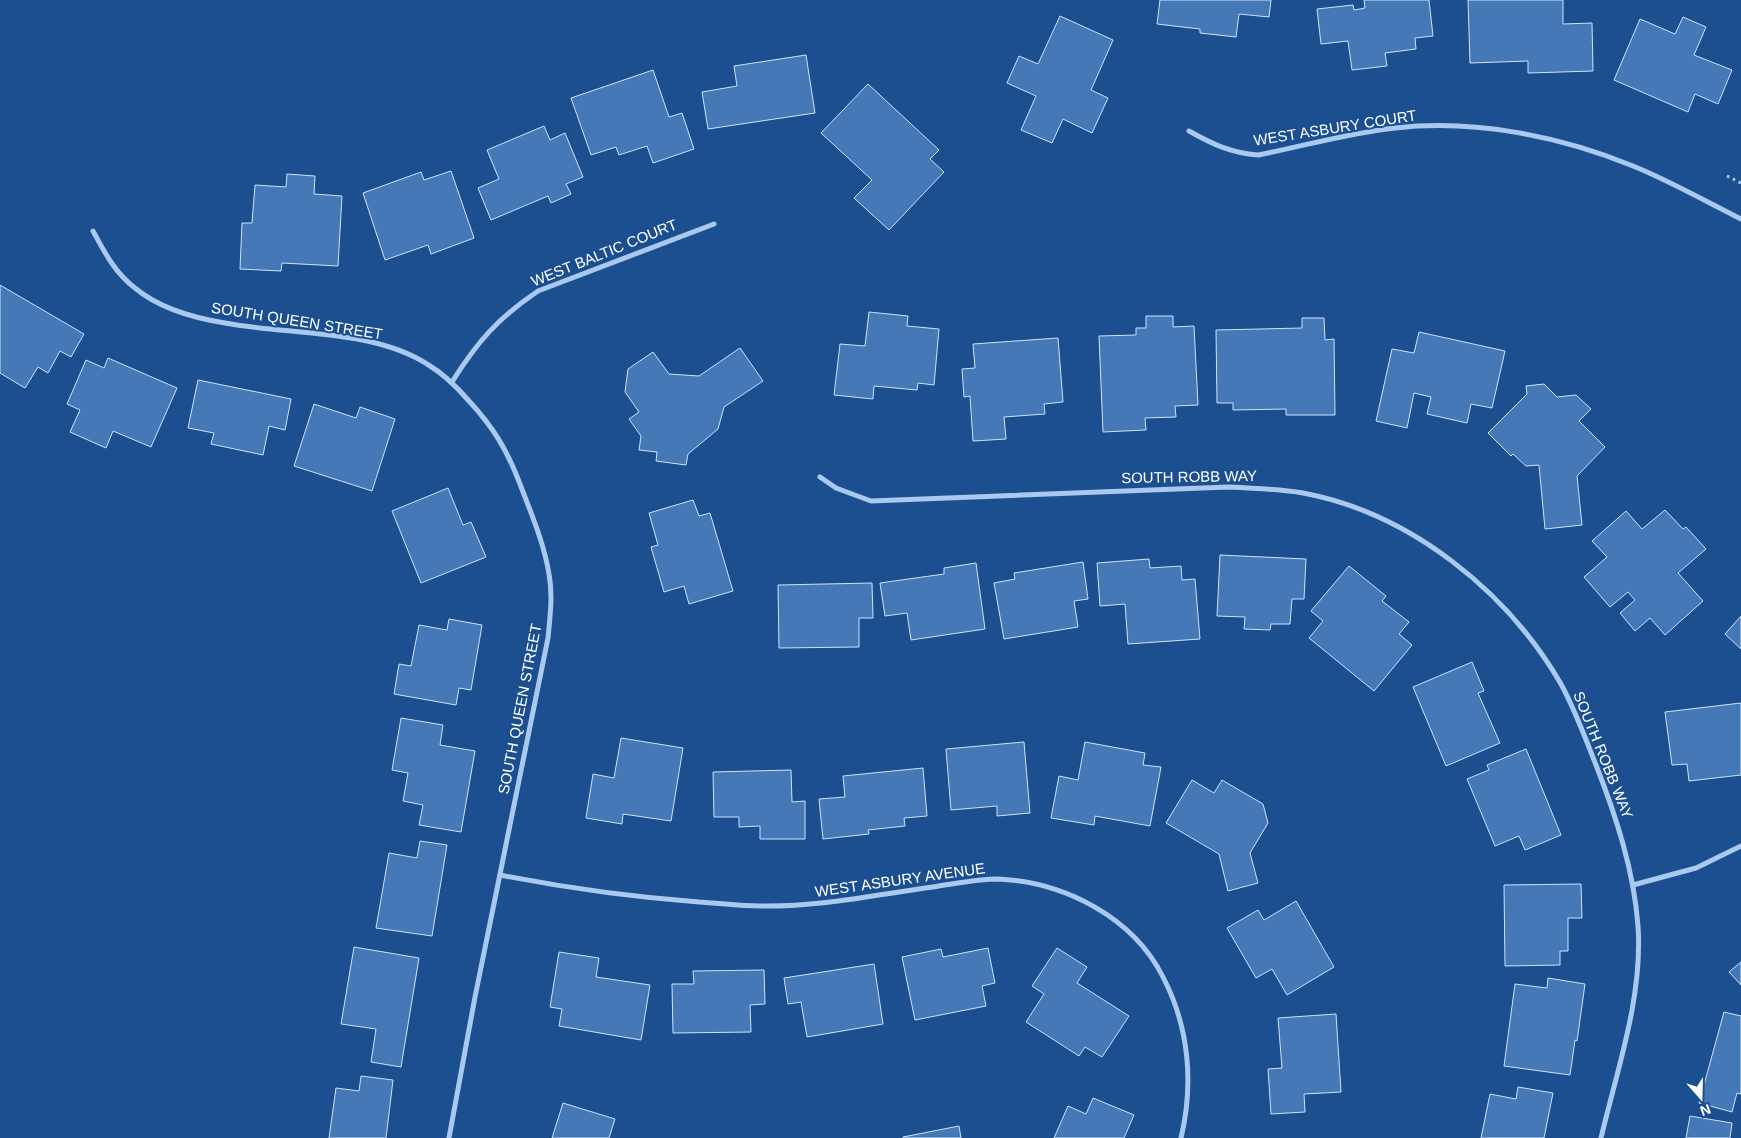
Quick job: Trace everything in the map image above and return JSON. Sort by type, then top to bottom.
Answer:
[{"type":"street","name":"WEST ASBURY COURT","points":[[1189,131],[1217,147],[1240,154],[1258,155],[1396,128],[1432,126],[1490,129],[1545,139],[1614,158],[1673,184],[1741,219]]},
{"type":"street","name":"WEST BALTIC COURT","points":[[452,382],[474,347],[490,328],[512,308],[538,292],[714,224]]},
{"type":"street","name":"SOUTH QUEEN STREET","points":[[93,231],[113,267],[135,289],[165,306],[202,319],[243,327],[367,342],[400,351],[427,363],[452,382],[493,427],[506,450],[540,538],[549,574],[551,602],[548,638],[449,1138]]},
{"type":"street","name":"SOUTH ROBB WAY","points":[[820,478],[836,488],[871,501],[1228,487],[1271,489],[1305,494],[1341,504],[1406,533],[1438,552],[1483,587],[1509,614],[1546,660],[1576,714],[1617,824],[1633,885],[1638,927],[1638,960],[1634,994],[1601,1138]]},
{"type":"street","points":[[1633,885],[1696,868],[1741,846]]},
{"type":"street","name":"WEST ASBURY AVENUE","points":[[500,875],[573,889],[758,906],[808,905],[856,900],[997,879],[1033,884],[1062,892],[1091,904],[1139,940],[1160,971],[1175,1000],[1184,1034],[1188,1062],[1188,1095],[1180,1138]]},
{"type":"path","points":[[1727,176],[1741,183]]},
{"type":"building","points":[[1160,0],[1271,0],[1269,17],[1239,14],[1236,37],[1200,33],[1200,29],[1157,24]]},
{"type":"building","points":[[1364,0],[1429,0],[1433,36],[1415,38],[1416,49],[1385,53],[1387,66],[1352,70],[1348,41],[1321,44],[1317,9],[1353,5],[1354,10],[1365,8]]},
{"type":"building","points":[[1468,0],[1563,0],[1563,24],[1592,23],[1593,71],[1528,73],[1528,61],[1470,63]]},
{"type":"building","points":[[1060,16],[1113,40],[1091,90],[1108,98],[1092,133],[1063,119],[1052,143],[1021,130],[1036,96],[1007,83],[1019,56],[1038,64]]},
{"type":"building","points":[[1683,17],[1706,27],[1694,55],[1732,70],[1718,104],[1695,94],[1688,112],[1614,80],[1640,19],[1675,34]]},
{"type":"building","points":[[806,55],[815,113],[708,129],[702,92],[737,86],[734,66]]},
{"type":"building","points":[[653,70],[669,117],[682,113],[694,149],[653,163],[647,146],[619,155],[616,147],[591,155],[571,98]]},
{"type":"building","points":[[868,84],[939,150],[930,159],[944,172],[889,230],[854,198],[872,180],[821,133]]},
{"type":"building","points":[[544,126],[550,140],[565,133],[583,177],[566,184],[571,194],[551,203],[548,196],[491,220],[478,188],[499,179],[487,150]]},
{"type":"building","points":[[451,171],[474,238],[431,254],[428,245],[385,260],[363,193],[421,172],[424,180]]},
{"type":"building","points":[[287,174],[315,176],[314,194],[342,196],[338,266],[282,263],[281,271],[240,269],[242,223],[252,223],[255,185],[286,187]]},
{"type":"building","points":[[0,285],[84,334],[71,357],[60,351],[48,373],[38,367],[25,388],[0,373]]},
{"type":"building","points":[[869,312],[908,316],[907,326],[939,329],[934,385],[918,383],[917,390],[874,386],[873,399],[834,395],[840,344],[865,346]]},
{"type":"building","points":[[1146,316],[1173,316],[1173,327],[1194,326],[1198,405],[1175,406],[1176,417],[1145,418],[1146,430],[1103,432],[1099,336],[1136,335],[1136,328],[1146,328]]},
{"type":"building","points":[[1302,318],[1324,318],[1325,340],[1334,339],[1335,415],[1286,415],[1286,409],[1233,410],[1233,403],[1217,403],[1216,330],[1302,328]]},
{"type":"building","points":[[1419,332],[1505,351],[1492,408],[1471,404],[1467,423],[1427,414],[1431,397],[1414,393],[1407,428],[1376,421],[1392,349],[1414,353]]},
{"type":"building","points":[[1058,338],[1063,402],[1044,404],[1045,414],[1004,417],[1006,439],[973,441],[970,396],[964,397],[962,369],[975,368],[973,344]]},
{"type":"building","points":[[740,348],[763,381],[724,407],[718,429],[688,454],[686,465],[656,461],[657,452],[639,450],[641,436],[629,419],[639,412],[625,392],[628,369],[653,352],[669,374],[699,376]]},
{"type":"building","points":[[108,358],[177,388],[151,447],[113,431],[106,448],[70,432],[80,410],[67,404],[86,360],[104,368]]},
{"type":"building","points":[[198,380],[291,399],[285,430],[269,426],[263,455],[211,444],[214,433],[188,428]]},
{"type":"building","points":[[1544,384],[1557,397],[1576,395],[1591,409],[1579,421],[1605,447],[1577,476],[1582,525],[1545,529],[1539,465],[1526,466],[1513,454],[1511,456],[1488,433],[1527,394],[1526,386]]},
{"type":"building","points":[[314,404],[356,418],[360,407],[395,419],[372,491],[294,466]]},
{"type":"building","points":[[448,488],[463,525],[471,522],[486,557],[421,583],[392,511]]},
{"type":"building","points":[[693,500],[699,516],[710,513],[733,591],[689,604],[684,586],[664,592],[651,547],[658,545],[649,513]]},
{"type":"building","points":[[1665,510],[1683,529],[1686,527],[1706,549],[1678,573],[1703,601],[1665,635],[1650,618],[1635,631],[1620,613],[1635,600],[1628,592],[1610,607],[1584,577],[1607,557],[1592,541],[1626,511],[1642,529]]},
{"type":"building","points":[[1220,555],[1306,559],[1304,599],[1292,599],[1290,624],[1271,624],[1270,630],[1244,629],[1245,617],[1217,616]]},
{"type":"building","points":[[1149,559],[1150,568],[1181,566],[1182,580],[1195,579],[1200,639],[1128,644],[1125,604],[1100,606],[1097,563]]},
{"type":"building","points":[[1083,562],[1088,599],[1074,601],[1078,627],[1004,639],[994,583],[1015,579],[1014,573]]},
{"type":"building","points":[[976,563],[985,629],[911,640],[907,613],[885,616],[880,583],[944,574],[944,568]]},
{"type":"building","points":[[1349,566],[1386,596],[1382,601],[1409,622],[1399,634],[1412,645],[1374,691],[1309,638],[1323,621],[1311,611]]},
{"type":"building","points":[[872,583],[873,618],[859,618],[859,647],[779,648],[778,585]]},
{"type":"building","points":[[1741,616],[1741,649],[1725,634]]},
{"type":"building","points":[[449,619],[482,625],[471,690],[459,688],[456,705],[394,694],[399,664],[411,666],[419,625],[447,630]]},
{"type":"building","points":[[1472,662],[1484,691],[1478,693],[1500,743],[1446,766],[1413,687]]},
{"type":"building","points":[[1741,703],[1741,775],[1689,781],[1687,764],[1672,765],[1665,712]]},
{"type":"building","points":[[401,718],[443,725],[440,745],[475,751],[461,832],[419,825],[423,805],[403,801],[408,773],[392,770]]},
{"type":"building","points":[[621,738],[683,748],[671,821],[623,814],[622,824],[586,818],[593,774],[614,778]]},
{"type":"building","points":[[1024,742],[1030,813],[997,816],[997,806],[951,810],[946,749]]},
{"type":"building","points":[[1085,742],[1145,753],[1143,765],[1161,767],[1150,826],[1095,816],[1094,825],[1051,818],[1059,776],[1078,780]]},
{"type":"building","points":[[1526,749],[1561,835],[1525,850],[1519,836],[1495,846],[1467,779],[1489,770],[1487,765]]},
{"type":"building","points":[[923,768],[927,816],[904,818],[905,826],[868,830],[869,834],[823,839],[819,799],[845,797],[843,776]]},
{"type":"building","points":[[791,770],[792,802],[805,801],[805,839],[760,839],[760,826],[739,827],[739,817],[714,817],[713,772]]},
{"type":"building","points":[[1192,780],[1214,793],[1222,780],[1263,804],[1268,823],[1250,853],[1258,883],[1228,891],[1219,854],[1166,823]]},
{"type":"building","points":[[420,841],[447,845],[432,936],[376,928],[389,853],[417,858]]},
{"type":"building","points":[[1581,884],[1582,918],[1568,918],[1568,951],[1560,951],[1560,965],[1505,966],[1504,885]]},
{"type":"building","points":[[1296,901],[1334,967],[1287,995],[1272,969],[1256,978],[1227,928],[1258,910],[1264,920]]},
{"type":"building","points":[[354,947],[419,958],[401,1067],[371,1062],[376,1029],[341,1024]]},
{"type":"building","points":[[988,948],[995,983],[982,986],[986,1006],[915,1020],[902,957],[941,949],[943,957]]},
{"type":"building","points":[[1057,948],[1087,967],[1077,983],[1129,1016],[1102,1057],[1085,1047],[1079,1056],[1026,1022],[1044,994],[1032,986]]},
{"type":"building","points":[[559,952],[599,958],[596,977],[650,985],[641,1040],[559,1026],[562,1009],[550,1007]]},
{"type":"building","points":[[1741,962],[1741,985],[1729,972]]},
{"type":"building","points":[[874,964],[883,1024],[807,1037],[801,1002],[788,1004],[784,978]]},
{"type":"building","points":[[764,970],[765,1004],[750,1005],[751,1032],[673,1033],[672,984],[694,984],[693,971]]},
{"type":"building","points":[[1548,978],[1585,984],[1570,1075],[1504,1066],[1515,984],[1547,988]]},
{"type":"building","points":[[1724,1012],[1741,1016],[1741,1094],[1737,1093],[1732,1112],[1699,1103]]},
{"type":"building","points":[[1336,1014],[1341,1092],[1304,1094],[1305,1112],[1271,1114],[1268,1069],[1282,1068],[1278,1018]]},
{"type":"building","points":[[361,1076],[393,1080],[386,1138],[329,1138],[336,1088],[359,1091]]},
{"type":"building","points":[[1518,1087],[1553,1093],[1544,1138],[1481,1138],[1490,1094],[1516,1099]]},
{"type":"building","points":[[1093,1098],[1134,1115],[1124,1138],[1054,1138],[1068,1106],[1086,1114]]},
{"type":"building","points":[[563,1103],[615,1119],[609,1138],[552,1138]]},
{"type":"building","points":[[1690,1116],[1732,1123],[1730,1138],[1686,1138]]},
{"type":"building","points":[[959,1126],[961,1138],[903,1138],[903,1137]]}]
